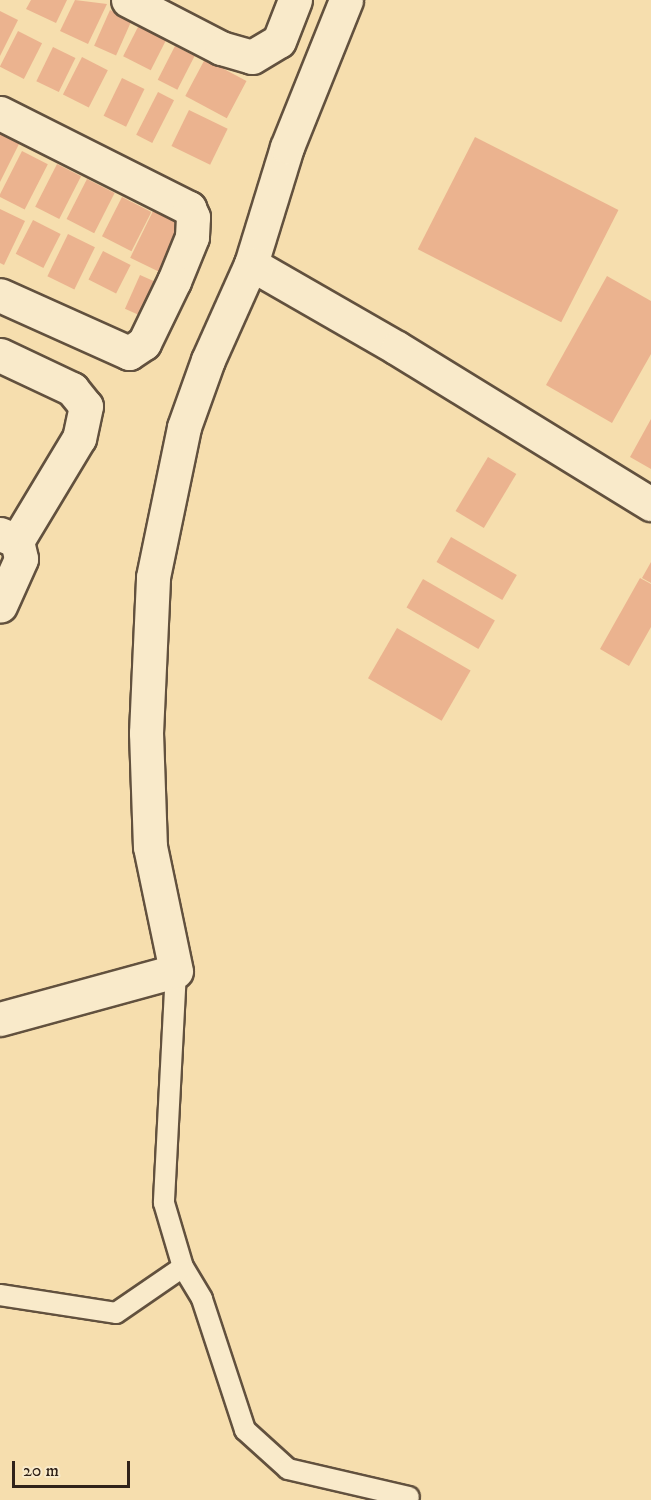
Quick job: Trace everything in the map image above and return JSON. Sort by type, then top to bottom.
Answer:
[{"type":"street","points":[[128,0],[221,48],[252,57],[279,41],[295,0]]},
{"type":"street","points":[[0,1019],[176,971],[150,847],[146,733],[153,577],[184,427],[208,360],[251,264],[287,147],[346,0]]},
{"type":"street","points":[[0,113],[189,208],[193,217],[192,237],[174,281],[144,343],[129,353],[0,294]]},
{"type":"street","points":[[251,264],[397,348],[651,504]]},
{"type":"street","points":[[0,356],[72,389],[86,406],[79,438],[9,538],[21,559],[0,606]]},
{"type":"lane","points":[[176,971],[164,1203],[183,1267],[202,1299],[245,1430],[288,1469],[409,1497]]},
{"type":"lane","points":[[0,1295],[116,1313],[183,1267]]},
{"type":"building","points":[[31,0],[67,0],[56,23],[26,9]]},
{"type":"building","points":[[75,0],[107,4],[88,44],[60,31]]},
{"type":"building","points":[[110,10],[132,20],[116,55],[94,46]]},
{"type":"building","points":[[0,11],[18,20],[0,56]]},
{"type":"building","points":[[139,25],[167,39],[151,70],[123,56]]},
{"type":"building","points":[[18,31],[42,43],[24,79],[0,67]]},
{"type":"building","points":[[175,46],[195,56],[177,90],[158,80]]},
{"type":"building","points":[[53,47],[75,58],[59,92],[36,81]]},
{"type":"building","points":[[82,57],[108,70],[89,108],[63,94]]},
{"type":"building","points":[[205,59],[246,81],[227,118],[185,96]]},
{"type":"building","points":[[122,78],[144,89],[126,127],[104,116]]},
{"type":"building","points":[[158,92],[174,100],[152,143],[136,135]]},
{"type":"building","points":[[189,110],[228,129],[210,165],[171,146]]},
{"type":"building","points":[[0,129],[21,140],[0,182]]},
{"type":"building","points":[[475,137],[618,210],[561,322],[418,249]]},
{"type":"building","points":[[22,151],[48,164],[25,210],[0,197]]},
{"type":"building","points":[[57,164],[81,176],[59,219],[35,207]]},
{"type":"building","points":[[87,179],[115,193],[94,233],[67,219]]},
{"type":"building","points":[[122,197],[151,212],[131,251],[102,236]]},
{"type":"building","points":[[0,209],[25,221],[4,265],[0,263]]},
{"type":"building","points":[[153,211],[188,228],[165,275],[130,258]]},
{"type":"building","points":[[33,220],[61,234],[43,268],[16,254]]},
{"type":"building","points":[[68,234],[95,247],[74,289],[47,276]]},
{"type":"building","points":[[103,251],[131,265],[116,294],[88,280]]},
{"type":"building","points":[[140,275],[162,285],[147,319],[125,309]]},
{"type":"building","points":[[607,276],[651,301],[651,354],[612,423],[546,385]]},
{"type":"building","points":[[651,419],[651,469],[630,457]]},
{"type":"building","points":[[488,457],[516,474],[484,528],[456,511]]},
{"type":"building","points":[[451,537],[517,575],[502,600],[436,562]]},
{"type":"building","points":[[651,562],[651,583],[642,578]]},
{"type":"building","points":[[640,578],[651,584],[651,627],[629,666],[600,649]]},
{"type":"building","points":[[423,579],[495,620],[478,649],[406,608]]},
{"type":"building","points":[[397,628],[471,670],[442,721],[368,678]]}]
